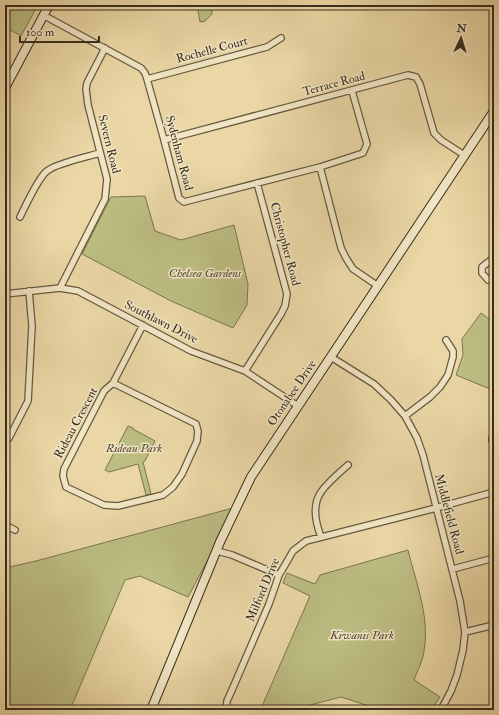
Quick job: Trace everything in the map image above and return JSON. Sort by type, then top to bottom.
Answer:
[{"type":"street","points":[[5,88],[49,5]]},
{"type":"street","name":"Sydenham Road","points":[[43,14],[141,68],[147,79],[177,193],[179,198],[184,202],[320,167],[363,153],[367,144],[352,91]]},
{"type":"street","name":"Rochelle Court","points":[[147,79],[267,47],[281,38]]},
{"type":"street","name":"Severn Road","points":[[60,288],[105,199],[107,179],[88,105],[86,89],[87,83],[105,48]]},
{"type":"street","name":"Terrace Road","points":[[164,140],[408,75],[416,77],[420,84],[434,133],[441,140],[464,155]]},
{"type":"street","name":"Otonabee Drive","points":[[151,710],[220,542],[251,477],[494,111]]},
{"type":"street","points":[[20,217],[46,171],[57,165],[100,153]]},
{"type":"street","points":[[320,167],[341,248],[353,269],[378,286]]},
{"type":"street","name":"Christopher Road","points":[[245,371],[281,314],[285,306],[287,294],[257,183]]},
{"type":"street","points":[[494,259],[482,267],[482,274],[488,280],[494,279]]},
{"type":"street","name":"Southlawn Drive","points":[[5,294],[60,288],[78,291],[191,350],[245,371],[298,406]]},
{"type":"street","points":[[5,442],[9,438],[28,401],[32,326],[29,291]]},
{"type":"street","name":"Rideau Crescent","points":[[113,383],[196,424],[198,431],[197,441],[182,474],[173,487],[163,495],[118,506],[104,505],[66,487],[63,476],[64,469],[104,391],[113,383],[143,325]]},
{"type":"street","points":[[405,416],[430,397],[440,387],[448,375],[454,357],[453,351],[446,340]]},
{"type":"street","name":"Middlefield Road","points":[[331,356],[374,384],[391,400],[405,416],[417,438],[423,455],[460,601],[465,632],[463,650],[457,675],[451,691],[443,706],[439,710]]},
{"type":"street","points":[[494,430],[492,440],[494,446]]},
{"type":"street","points":[[321,538],[318,530],[316,513],[317,500],[320,492],[348,465]]},
{"type":"street","name":"Milford Drive","points":[[226,710],[232,690],[284,565],[293,551],[306,541],[494,492]]},
{"type":"street","points":[[5,525],[15,530]]},
{"type":"street","points":[[217,551],[232,555],[280,575]]},
{"type":"street","points":[[452,569],[494,558]]},
{"type":"street","points":[[465,632],[494,625]]},
{"type":"green space","points":[[5,5],[38,5],[21,36],[5,27]]},
{"type":"green space","points":[[198,5],[212,5],[212,14],[205,21],[200,22]]},
{"type":"green space","name":"Chelsea Gardens","points":[[145,196],[155,231],[181,240],[234,225],[248,284],[247,305],[233,328],[171,301],[82,254],[111,197]]},
{"type":"green space","points":[[481,313],[494,323],[494,388],[490,389],[456,375],[463,355],[462,339]]},
{"type":"green space","name":"Rideau Park","points":[[128,426],[155,441],[145,461],[143,462],[151,494],[146,495],[138,464],[109,472],[105,470]]},
{"type":"green space","points":[[233,508],[219,539],[188,597],[140,576],[125,580],[70,710],[5,710],[5,568]]},
{"type":"green space","name":"Kiwanis Park","points":[[408,550],[424,613],[425,626],[423,655],[414,680],[440,697],[431,710],[372,710],[369,706],[341,697],[291,710],[264,710],[263,704],[310,596],[283,583],[287,573],[315,584],[320,575]]}]
